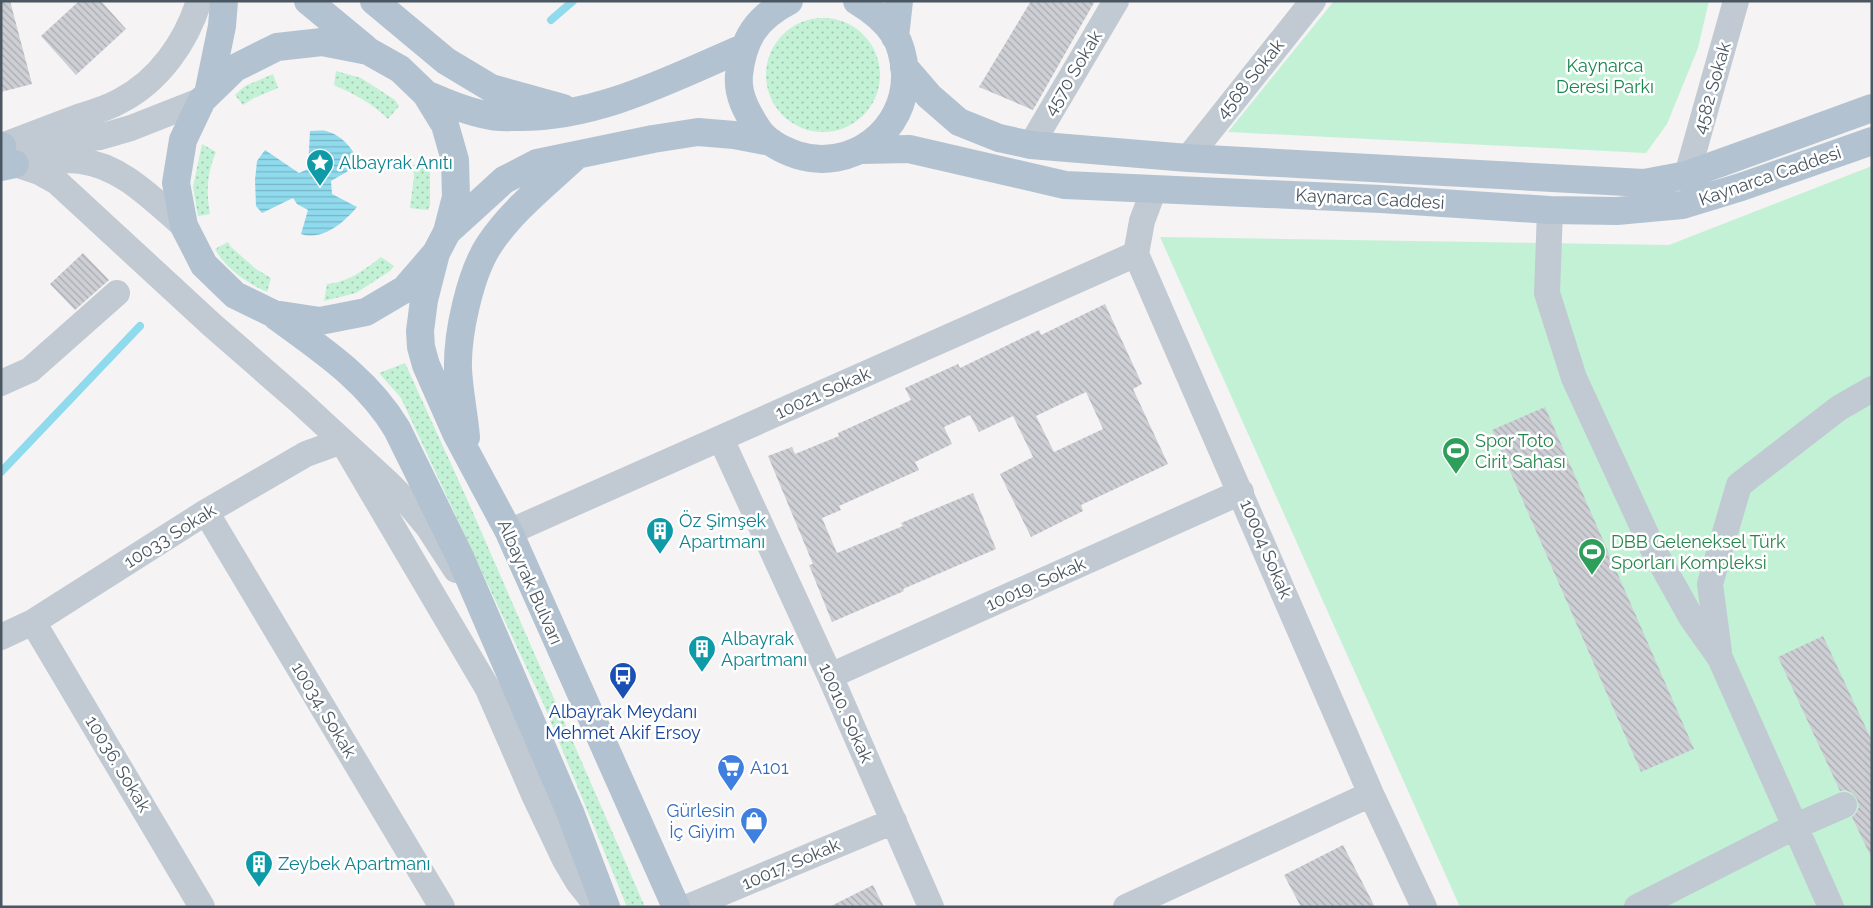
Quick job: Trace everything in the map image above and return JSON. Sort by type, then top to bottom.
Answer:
[{"type":"main road","points":[[224,1],[222,26],[205,97],[183,140],[176,183],[184,226],[204,264],[235,295],[274,314],[338,361],[371,393],[386,411],[451,540],[480,605],[570,812],[606,907]]},
{"type":"main road","points":[[308,1],[368,51],[400,69],[426,94],[457,108],[492,117],[534,117],[577,111],[648,89],[745,47]]},
{"type":"main road","points":[[375,1],[446,61],[491,88],[577,111]]},
{"type":"main road","name":"Kaynarca Caddesi","points":[[789,1],[774,9],[754,29],[742,55],[739,83],[745,110],[761,134],[783,151],[811,160],[837,159],[862,150],[909,149],[1065,185],[1381,199],[1550,210],[1616,210],[1682,205],[1741,187],[1872,141]]},
{"type":"main road","name":"Kaynarca Caddesi","points":[[857,1],[877,14],[895,37],[904,59],[905,86],[898,111],[883,133],[862,150]]},
{"type":"main road","points":[[895,37],[899,1]]},
{"type":"main road","points":[[205,97],[235,68],[277,47],[322,42],[368,51]]},
{"type":"main road","name":"Kaynarca Caddesi","points":[[904,66],[929,96],[958,122],[998,138],[1030,146],[1188,158],[1644,182],[1687,175],[1872,108]]},
{"type":"main road","name":"Albayrak Bulvarı","points":[[426,94],[445,125],[455,160],[456,196],[424,300],[420,331],[421,347],[426,365],[441,401],[509,532],[676,907]]},
{"type":"main road","name":"Kaynarca Caddesi","points":[[274,314],[320,321],[366,312],[406,289],[441,243],[504,180],[537,163],[653,139],[698,132],[734,134],[771,142]]},
{"type":"main road","points":[[469,456],[458,368],[459,344],[478,264],[489,244],[513,216],[577,155]]},
{"type":"street","points":[[5,156],[120,102],[140,89],[170,59],[181,44],[199,1]]},
{"type":"street","name":"4570 Sokak","points":[[1030,146],[1116,1]]},
{"type":"street","name":"4568 Sokak","points":[[1188,158],[1313,1]]},
{"type":"street","name":"4582 Sokak","points":[[1687,175],[1736,1]]},
{"type":"street","points":[[5,156],[69,141],[100,137],[131,128],[205,97]]},
{"type":"street","points":[[5,156],[80,160],[107,169],[128,179],[184,226]]},
{"type":"street","points":[[5,156],[56,182],[409,504],[428,527],[480,605]]},
{"type":"street","points":[[1136,254],[1142,220],[1154,189]]},
{"type":"street","points":[[1550,210],[1547,293],[1574,378],[1652,547],[1691,617],[1720,658],[1830,907]]},
{"type":"street","name":"10021 Sokak","points":[[509,532],[1136,254]]},
{"type":"street","name":"10004 Sokak","points":[[1136,254],[1371,794],[1424,907]]},
{"type":"street","points":[[1,383],[30,370],[117,293]]},
{"type":"street","points":[[1720,658],[1710,584],[1739,485],[1838,408],[1872,390]]},
{"type":"street","name":"10010. Sokak","points":[[721,439],[830,676],[931,907]]},
{"type":"street","points":[[342,441],[488,690],[565,860],[578,882],[600,907]]},
{"type":"street","name":"10033 Sokak","points":[[1,637],[33,622],[206,512],[306,454],[342,441]]},
{"type":"street","name":"10019. Sokak","points":[[830,676],[1241,492]]},
{"type":"street","name":"10034. Sokak","points":[[206,512],[442,907]]},
{"type":"street","name":"10036. Sokak","points":[[33,622],[202,907]]},
{"type":"street","points":[[488,690],[532,724]]},
{"type":"street","points":[[1126,907],[1371,794]]},
{"type":"street","points":[[1637,907],[1844,805]]},
{"type":"street","name":"10017. Sokak","points":[[688,907],[894,821]]},
{"type":"green space","name":"Kaynarca Deresi Parkı","points":[[1334,1],[1709,1],[1698,48],[1667,124],[1646,153],[1228,132]]},
{"type":"green space","points":[[823,18],[845,22],[863,35],[876,53],[880,75],[876,97],[863,115],[845,128],[823,132],[801,128],[783,115],[770,97],[766,75],[770,53],[783,35],[801,22]]},
{"type":"green space","points":[[336,71],[361,78],[395,100],[399,106],[388,119],[362,99],[334,85]]},
{"type":"green space","points":[[273,74],[278,88],[243,105],[235,95],[245,86]]},
{"type":"green space","points":[[202,144],[216,152],[208,183],[210,214],[198,216],[193,187]]},
{"type":"green space","points":[[423,162],[430,165],[430,205],[428,210],[410,208],[414,177],[413,165]]},
{"type":"green space","name":"DBB Geleneksel Türk Sporları Kompleksi","points":[[1872,166],[1872,907],[1460,907],[1160,237],[1669,245]]},
{"type":"green space","points":[[228,242],[231,247],[256,269],[271,278],[267,292],[237,274],[219,256],[215,249]]},
{"type":"green space","points":[[381,257],[394,266],[390,271],[356,293],[324,301],[327,284],[349,278]]},
{"type":"green space","points":[[405,363],[467,499],[645,907],[627,907],[543,703],[401,398],[379,373]]},
{"type":"water","points":[[310,131],[326,131],[337,136],[351,148],[360,164],[331,181],[332,194],[357,207],[340,224],[318,235],[301,234],[308,210],[297,204],[293,198],[262,213],[256,206],[255,180],[257,161],[265,150],[299,173],[308,169]]},
{"type":"building","points":[[1,1],[10,1],[32,84],[1,92]]},
{"type":"building","points":[[79,1],[101,1],[126,29],[76,75],[41,36]]},
{"type":"building","points":[[1031,1],[1095,1],[1033,110],[979,87]]},
{"type":"building","points":[[83,253],[109,280],[75,310],[50,284]]},
{"type":"building","points":[[1105,304],[1142,384],[1133,389],[1168,464],[1081,505],[1083,511],[1031,537],[1000,474],[1033,457],[1013,416],[979,432],[970,415],[944,427],[952,444],[915,462],[919,470],[839,506],[841,510],[822,518],[837,553],[903,526],[901,523],[973,493],[996,549],[832,622],[809,565],[813,564],[768,456],[792,447],[795,454],[839,436],[838,433],[911,400],[905,388],[958,364],[960,368],[1039,330],[1041,335]],"holes":[[[1086,392],[1103,429],[1054,452],[1036,416]]]},
{"type":"building","points":[[1545,407],[1694,749],[1641,772],[1492,430]]},
{"type":"building","points":[[1823,636],[1872,741],[1872,859],[1852,817],[1859,807],[1857,799],[1846,790],[1840,791],[1778,657]]},
{"type":"building","points":[[1343,845],[1375,907],[1301,907],[1284,875]]},
{"type":"building","points":[[873,885],[884,907],[829,907]]},
{"type":"waterway","points":[[551,20],[573,1]]},
{"type":"waterway","points":[[1,472],[140,326]]},
{"type":"place","name":"Albayrak Anıtı","points":[[320,187]]},
{"type":"place","name":"Spor Toto Cirit Sahası","points":[[1456,475]]},
{"type":"place","name":"Öz Şimşek Apartmanı","points":[[660,555]]},
{"type":"place","name":"DBB Geleneksel Türk Sporları Kompleksi","points":[[1592,576]]},
{"type":"place","name":"Albayrak Apartmanı","points":[[702,673]]},
{"type":"place","name":"Albayrak Meydanı Mehmet Akif Ersoy","points":[[623,700]]},
{"type":"place","name":"A101","points":[[731,792]]},
{"type":"place","name":"Gürlesin İç Giyim","points":[[754,845]]},
{"type":"place","name":"Zeybek Apartmanı","points":[[259,888]]}]
